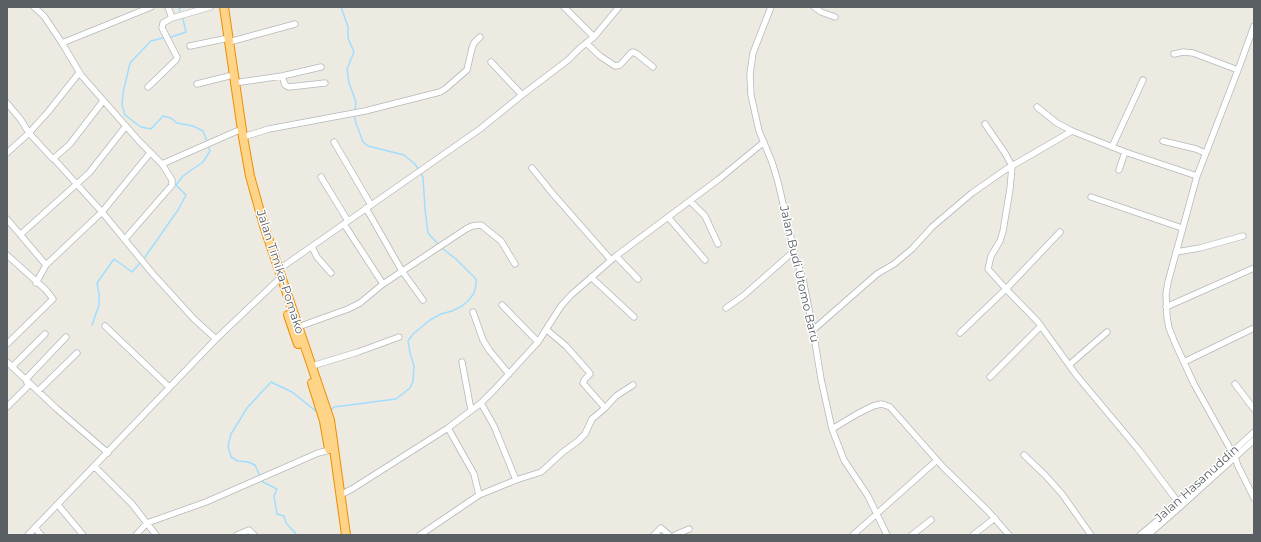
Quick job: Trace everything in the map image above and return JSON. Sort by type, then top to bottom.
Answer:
[{"type":"highway","name":"Jalan Timika-Pomako","points":[[219,7],[226,40],[244,166],[254,207],[277,281],[319,403],[330,450],[340,535]]},
{"type":"highway","name":"Jalan Timika-Pomako","points":[[224,7],[226,40]]},
{"type":"highway","name":"Jalan Timika-Pomako","points":[[240,134],[258,207],[278,270],[330,420],[346,535]]},
{"type":"street","points":[[34,7],[41,13],[62,43],[79,73],[150,153],[162,164],[172,180],[172,185],[125,238]]},
{"type":"street","points":[[62,43],[151,7]]},
{"type":"street","points":[[168,7],[172,18]]},
{"type":"street","points":[[148,87],[176,60],[176,56],[162,26],[165,21],[210,7]]},
{"type":"street","points":[[564,7],[594,37]]},
{"type":"street","points":[[278,270],[472,135],[562,65],[594,37],[619,7]]},
{"type":"street","name":"Jalan Budi Utomo Baru","points":[[771,7],[753,54],[750,74],[751,95],[759,131],[772,162],[778,182],[794,251],[803,279],[821,379],[832,429],[844,460],[868,496],[887,535]]},
{"type":"street","points":[[814,7],[821,12],[835,17]]},
{"type":"street","points":[[190,46],[226,40],[295,24]]},
{"type":"street","points":[[1254,26],[1197,176],[1182,228],[1166,294],[1166,308],[1169,328],[1194,384],[1234,454],[1238,466],[1254,498]]},
{"type":"street","points":[[162,164],[240,134],[365,111],[440,92],[467,70],[472,48],[474,43],[480,37]]},
{"type":"street","points":[[586,43],[600,56],[615,66],[620,65],[633,52],[653,67]]},
{"type":"street","points":[[1174,54],[1188,52],[1238,70]]},
{"type":"street","points":[[492,62],[522,95]]},
{"type":"street","points":[[197,84],[282,76],[321,67]]},
{"type":"street","points":[[7,153],[29,133],[56,103],[79,73]]},
{"type":"street","points":[[282,76],[285,85],[289,87],[325,83]]},
{"type":"street","points":[[1112,147],[1144,80]]},
{"type":"street","points":[[54,159],[70,144],[104,101]]},
{"type":"street","points":[[7,103],[21,120],[29,133],[51,158],[54,159],[78,184],[125,238],[153,274],[216,339]]},
{"type":"street","points":[[1037,108],[1057,123],[1072,131],[1125,152],[1197,176]]},
{"type":"street","points":[[985,124],[1012,166],[1010,189],[1003,230],[1000,241],[991,256],[988,269],[1041,326],[1069,365],[1138,449],[1180,504]]},
{"type":"street","points":[[21,234],[92,170],[126,126]]},
{"type":"street","points":[[813,330],[877,274],[894,264],[912,249],[949,212],[994,177],[1072,131]]},
{"type":"street","points":[[1163,141],[1196,149],[1205,153]]},
{"type":"street","points":[[334,142],[402,271],[423,300]]},
{"type":"street","points":[[340,495],[352,489],[448,428],[481,403],[538,342],[565,301],[591,277],[719,179],[764,142]]},
{"type":"street","points":[[1119,170],[1125,152]]},
{"type":"street","points":[[36,283],[46,265],[102,212],[150,153]]},
{"type":"street","points":[[532,168],[553,194],[614,258],[638,279]]},
{"type":"street","points":[[321,177],[346,223],[383,284]]},
{"type":"street","points":[[1091,197],[1182,228]]},
{"type":"street","points":[[690,201],[705,216],[718,244]]},
{"type":"street","points":[[668,217],[705,260]]},
{"type":"street","points":[[7,219],[46,265]]},
{"type":"street","points":[[298,327],[354,306],[402,271],[472,226],[481,225],[501,241],[515,264]]},
{"type":"street","points":[[960,333],[1006,289],[1060,232]]},
{"type":"street","points":[[1176,252],[1200,248],[1243,236]]},
{"type":"street","points":[[312,247],[317,257],[330,273]]},
{"type":"street","points":[[726,308],[740,299],[794,251]]},
{"type":"street","points":[[7,255],[36,283],[46,290],[53,299],[7,344]]},
{"type":"street","points":[[1166,308],[1254,268]]},
{"type":"street","points":[[591,277],[634,317]]},
{"type":"street","points":[[28,535],[95,467],[216,339],[277,281]]},
{"type":"street","points":[[502,305],[538,342]]},
{"type":"street","points":[[473,312],[483,340],[489,350],[509,374]]},
{"type":"street","points":[[105,326],[169,387]]},
{"type":"street","points":[[990,377],[1041,326]]},
{"type":"street","points":[[1184,362],[1254,328]]},
{"type":"street","points":[[547,330],[566,346],[589,372],[590,374],[583,383],[605,408]]},
{"type":"street","points":[[1069,365],[1107,332]]},
{"type":"street","points":[[12,367],[45,334]]},
{"type":"street","points":[[26,379],[66,337]]},
{"type":"street","points":[[312,366],[399,338]]},
{"type":"street","points":[[38,391],[76,353]]},
{"type":"street","points":[[7,362],[67,418],[108,453]]},
{"type":"street","points":[[462,362],[472,410]]},
{"type":"street","points":[[7,407],[28,386],[26,379]]},
{"type":"street","points":[[1235,384],[1254,410]]},
{"type":"street","points":[[420,535],[479,495],[541,472],[585,434],[592,419],[616,396],[633,385]]},
{"type":"street","points":[[481,403],[494,426],[516,480]]},
{"type":"street","points":[[832,429],[856,414],[873,406],[885,404],[890,407],[938,460],[995,518],[1009,535]]},
{"type":"street","points":[[448,428],[474,474],[479,495]]},
{"type":"street","name":"Jalan Hasanuddin","points":[[1148,535],[1234,454],[1254,432]]},
{"type":"street","name":"Jalan Hasanuddin","points":[[1234,454],[1254,440]]},
{"type":"street","points":[[136,535],[147,523],[206,502],[318,453],[330,450]]},
{"type":"street","points":[[1024,455],[1062,494],[1091,535]]},
{"type":"street","points":[[853,535],[876,513],[938,460]]},
{"type":"street","points":[[95,467],[129,501],[156,535]]},
{"type":"street","name":"Jalan Hasanuddin","points":[[1140,535],[1180,504]]},
{"type":"street","points":[[58,505],[83,535]]},
{"type":"street","points":[[973,535],[995,518]]},
{"type":"street","points":[[912,535],[930,520]]},
{"type":"street","points":[[35,528],[41,535]]},
{"type":"street","points":[[654,535],[661,528],[669,535]]},
{"type":"street","points":[[675,535],[689,529]]},
{"type":"street","points":[[237,535],[249,530],[254,535]]},
{"type":"waterway","points":[[179,7],[180,11]]},
{"type":"waterway","points":[[341,7],[348,27],[348,38],[354,52],[347,69],[349,83],[356,102],[355,111]]},
{"type":"waterway","points":[[171,37],[186,32],[183,19]]},
{"type":"waterway","points":[[163,38],[151,41],[130,63],[123,93],[122,105],[125,115],[141,127],[151,129],[163,116],[171,118],[177,123],[193,126],[203,131],[207,141]]},
{"type":"waterway","points":[[354,115],[363,142],[368,146],[404,155],[415,164],[423,177],[428,233],[437,243]]},
{"type":"waterway","points":[[145,257],[178,210],[186,195],[176,185],[183,176],[203,162],[210,151],[209,148]]},
{"type":"waterway","points":[[330,411],[334,407],[396,399],[410,388],[413,381],[414,366],[408,341],[413,334],[430,320],[462,306],[474,293],[476,285],[476,279],[456,259],[443,249]]},
{"type":"waterway","points":[[92,325],[99,305],[97,283],[114,259],[132,272],[140,263]]},
{"type":"waterway","points":[[260,476],[255,465],[248,462],[238,461],[231,457],[228,446],[231,434],[247,408],[271,382],[292,392],[317,412]]},
{"type":"waterway","points":[[261,479],[263,482],[277,489],[274,496],[277,514],[284,516],[286,523],[297,535]]}]
